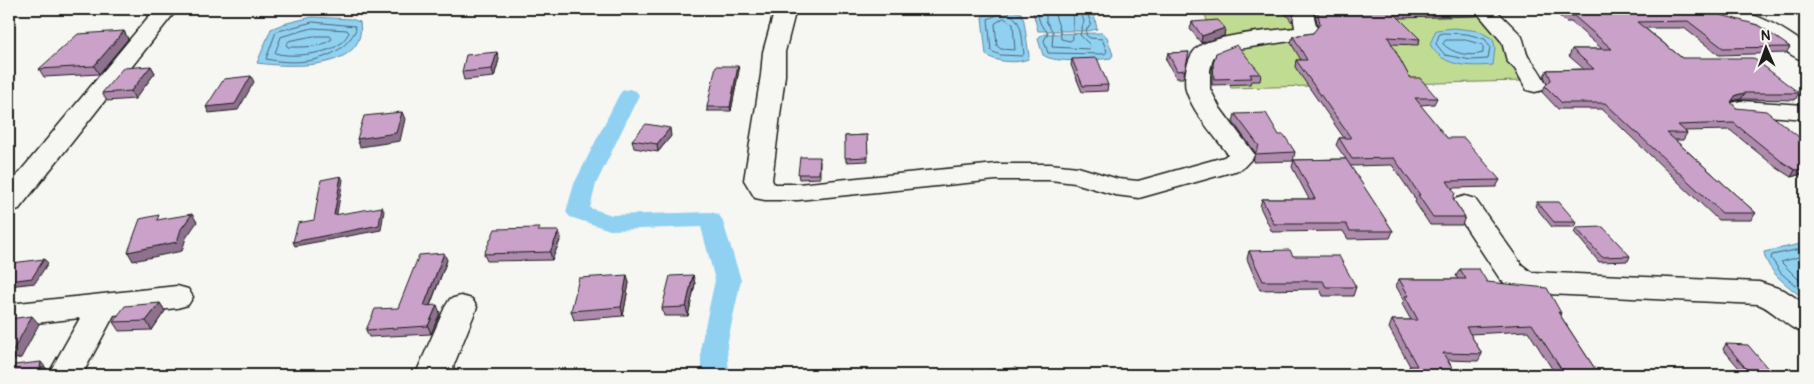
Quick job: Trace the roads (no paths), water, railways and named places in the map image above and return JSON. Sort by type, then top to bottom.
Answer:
[{"type":"street","points":[[785,9],[774,52],[774,75],[758,180],[765,192],[798,192],[996,172],[1050,172],[1078,175],[1115,188],[1138,190],[1233,163],[1242,155],[1209,110],[1198,89],[1198,70],[1202,56],[1208,50],[1229,44],[1302,33],[1306,29],[1302,9]]},
{"type":"street","points":[[1484,9],[1513,40],[1518,61],[1525,65],[1535,85]]},
{"type":"street","points":[[1703,9],[1748,20],[1770,29],[1805,54]]},
{"type":"street","points":[[9,203],[164,12]]},
{"type":"street","points":[[1741,108],[1805,112]]},
{"type":"street","points":[[1465,206],[1511,272],[1527,282],[1759,293],[1784,302],[1805,322]]},
{"type":"street","points":[[9,315],[177,297]]},
{"type":"street","points":[[65,375],[104,305]]},
{"type":"street","points":[[440,375],[434,371],[461,307]]},
{"type":"water","points":[[1044,9],[1088,9],[1094,15],[1097,29],[1088,31],[1038,31],[1033,12]]},
{"type":"water","points":[[1009,10],[1021,13],[1024,21],[1029,56],[1028,59],[1023,61],[1001,61],[986,55],[982,17],[989,12]]},
{"type":"water","points":[[312,17],[351,19],[360,22],[359,38],[352,50],[339,58],[323,63],[287,65],[257,63],[271,29]]},
{"type":"water","points":[[1454,28],[1479,31],[1493,39],[1495,47],[1493,65],[1457,64],[1435,52],[1430,44],[1436,30]]},
{"type":"water","points":[[1102,33],[1107,37],[1113,55],[1111,58],[1076,61],[1049,58],[1043,55],[1038,39],[1045,34]]},
{"type":"water","points":[[1805,243],[1805,300],[1774,273],[1766,260],[1764,252]]},
{"type":"waterway","points":[[629,95],[585,184],[578,212],[610,223],[710,219],[728,280],[714,345],[715,375]]}]
